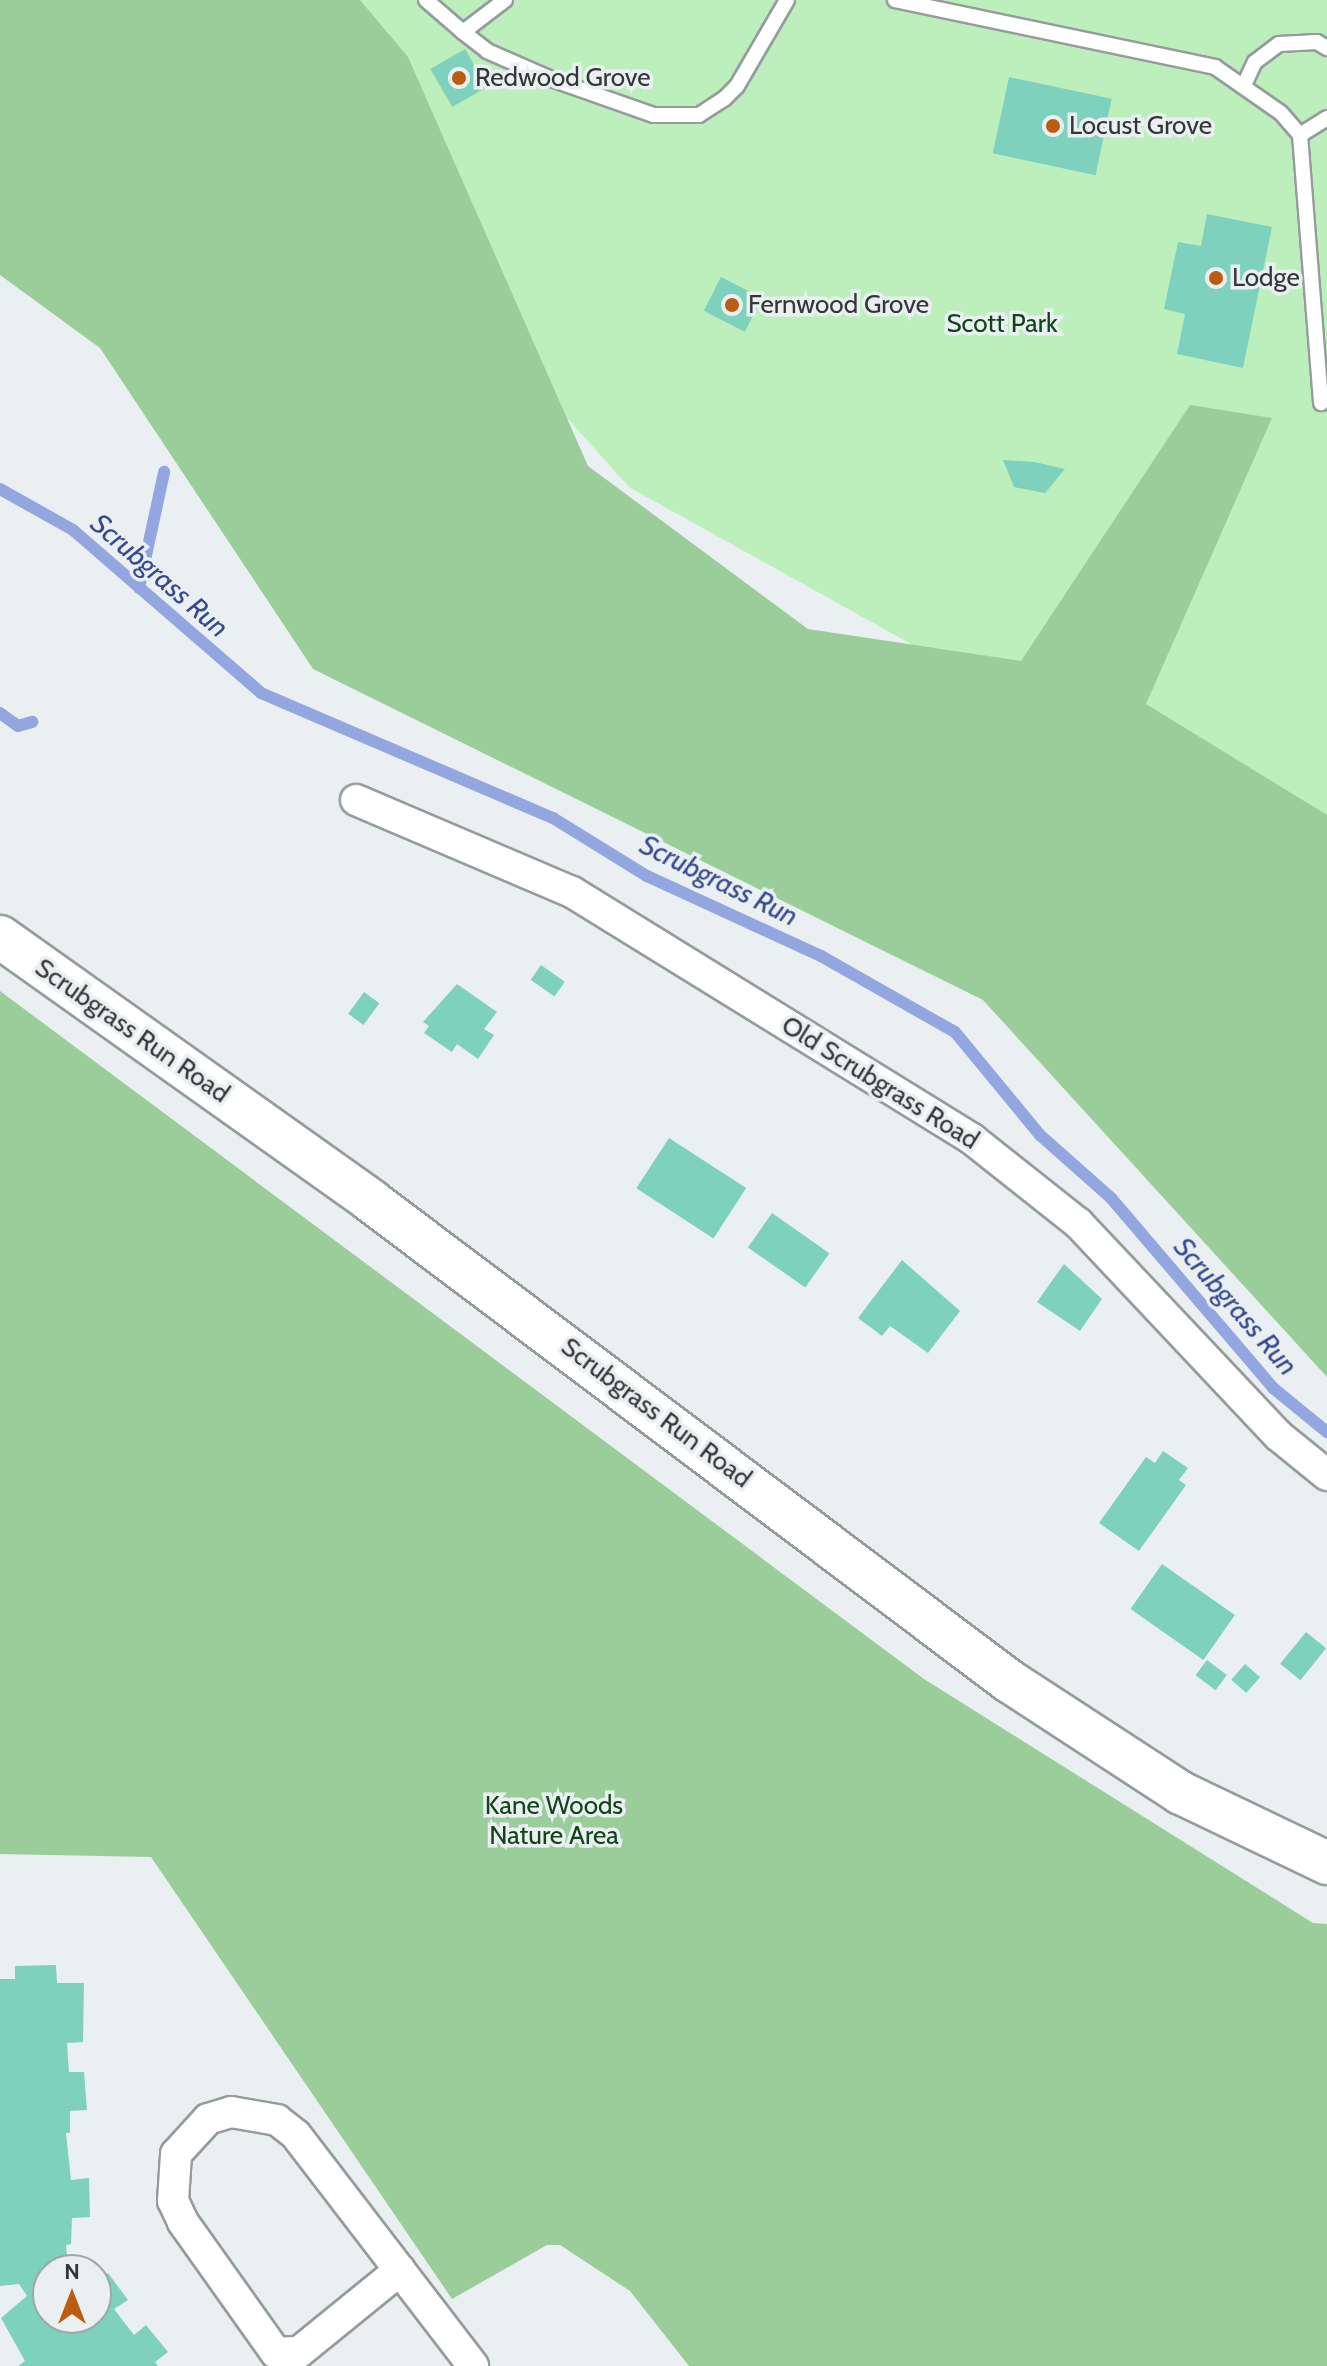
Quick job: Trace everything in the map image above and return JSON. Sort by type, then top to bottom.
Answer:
[{"type":"street","name":"Old Scrubgrass Road","points":[[356,800],[572,892],[972,1139],[1078,1223],[1279,1436],[1327,1475]]},
{"type":"street","name":"Scrubgrass Run Road","points":[[0,937],[371,1201],[1009,1681],[1181,1793],[1327,1863]]},
{"type":"street","points":[[400,2270],[299,2352],[276,2353],[183,2222],[173,2201],[176,2154],[190,2134],[219,2115],[255,2112],[277,2120],[296,2135],[400,2270],[473,2366]]},
{"type":"lane","points":[[426,0],[487,51],[551,79],[654,115],[699,115],[737,86],[787,0]]},
{"type":"lane","points":[[463,32],[505,0]]},
{"type":"lane","points":[[895,0],[1196,62],[1245,83],[1300,135],[1321,403]]},
{"type":"lane","points":[[1245,83],[1255,62],[1279,44],[1317,42],[1327,48]]},
{"type":"lane","points":[[1300,135],[1327,118]]},
{"type":"green space","points":[[0,0],[360,0],[408,57],[588,466],[808,629],[1021,661],[1190,405],[1272,418],[1146,704],[1327,815],[1327,1377],[983,1000],[313,669],[100,348],[0,275]]},
{"type":"green space","name":"Scott Park","points":[[191,0],[1327,0],[1327,876],[629,487]]},
{"type":"green space","name":"Kane Woods Nature Area","points":[[0,991],[924,1679],[1313,1923],[1327,1924],[1327,2366],[689,2366],[630,2291],[560,2245],[547,2245],[452,2299],[151,1857],[0,1854]]},
{"type":"building","name":"Redwood Grove","points":[[465,49],[487,87],[452,107],[430,69]]},
{"type":"building","name":"Locust Grove","points":[[1009,77],[1112,99],[1095,175],[993,153]]},
{"type":"building","name":"Lodge","points":[[1207,214],[1272,227],[1243,368],[1177,354],[1185,314],[1164,309],[1178,242],[1201,246]]},
{"type":"building","name":"Fernwood Grove","points":[[721,277],[762,298],[745,332],[704,311]]},
{"type":"building","points":[[1003,460],[1035,462],[1065,469],[1045,493],[1014,487]]},
{"type":"building","points":[[541,965],[565,982],[554,996],[531,980]]},
{"type":"building","points":[[457,984],[497,1012],[484,1029],[494,1035],[478,1059],[457,1044],[452,1052],[424,1033],[429,1026],[423,1022]]},
{"type":"building","points":[[364,992],[379,1003],[364,1025],[348,1014]]},
{"type":"building","points":[[669,1138],[746,1188],[713,1238],[636,1188]]},
{"type":"building","points":[[772,1213],[829,1253],[805,1288],[748,1247]]},
{"type":"building","points":[[902,1260],[960,1311],[928,1353],[890,1326],[882,1336],[858,1318]]},
{"type":"building","points":[[1064,1264],[1102,1299],[1080,1331],[1037,1302]]},
{"type":"building","points":[[1163,1451],[1188,1468],[1179,1480],[1186,1485],[1139,1551],[1099,1523],[1146,1457],[1155,1463]]},
{"type":"building","points":[[1162,1564],[1235,1615],[1203,1660],[1130,1609]]},
{"type":"building","points":[[1306,1632],[1326,1648],[1300,1680],[1280,1664]]},
{"type":"building","points":[[1207,1660],[1227,1675],[1216,1690],[1196,1675]]},
{"type":"building","points":[[1245,1664],[1260,1677],[1246,1693],[1231,1680]]},
{"type":"building","points":[[56,1965],[57,1983],[84,1983],[83,2042],[67,2043],[69,2072],[84,2072],[87,2110],[70,2111],[70,2133],[66,2133],[71,2180],[89,2178],[90,2217],[72,2218],[71,2244],[66,2245],[67,2254],[32,2254],[32,2334],[112,2334],[112,2278],[128,2300],[114,2309],[134,2335],[146,2325],[168,2352],[155,2362],[158,2366],[18,2366],[25,2361],[1,2318],[27,2296],[19,2284],[0,2286],[0,1979],[15,1979],[15,1966]]},
{"type":"waterway","points":[[139,588],[164,472]]},
{"type":"waterway","name":"Scrubgrass Run","points":[[0,489],[73,530],[261,693],[553,818],[647,876],[821,956],[955,1032],[1040,1135],[1111,1198],[1273,1388],[1327,1432]]},
{"type":"waterway","points":[[0,713],[18,726],[32,722]]},
{"type":"place","name":"Redwood Grove","points":[[459,78]]},
{"type":"place","name":"Locust Grove","points":[[1053,126]]},
{"type":"place","name":"Lodge","points":[[1216,278]]},
{"type":"place","name":"Fernwood Grove","points":[[732,305]]}]
